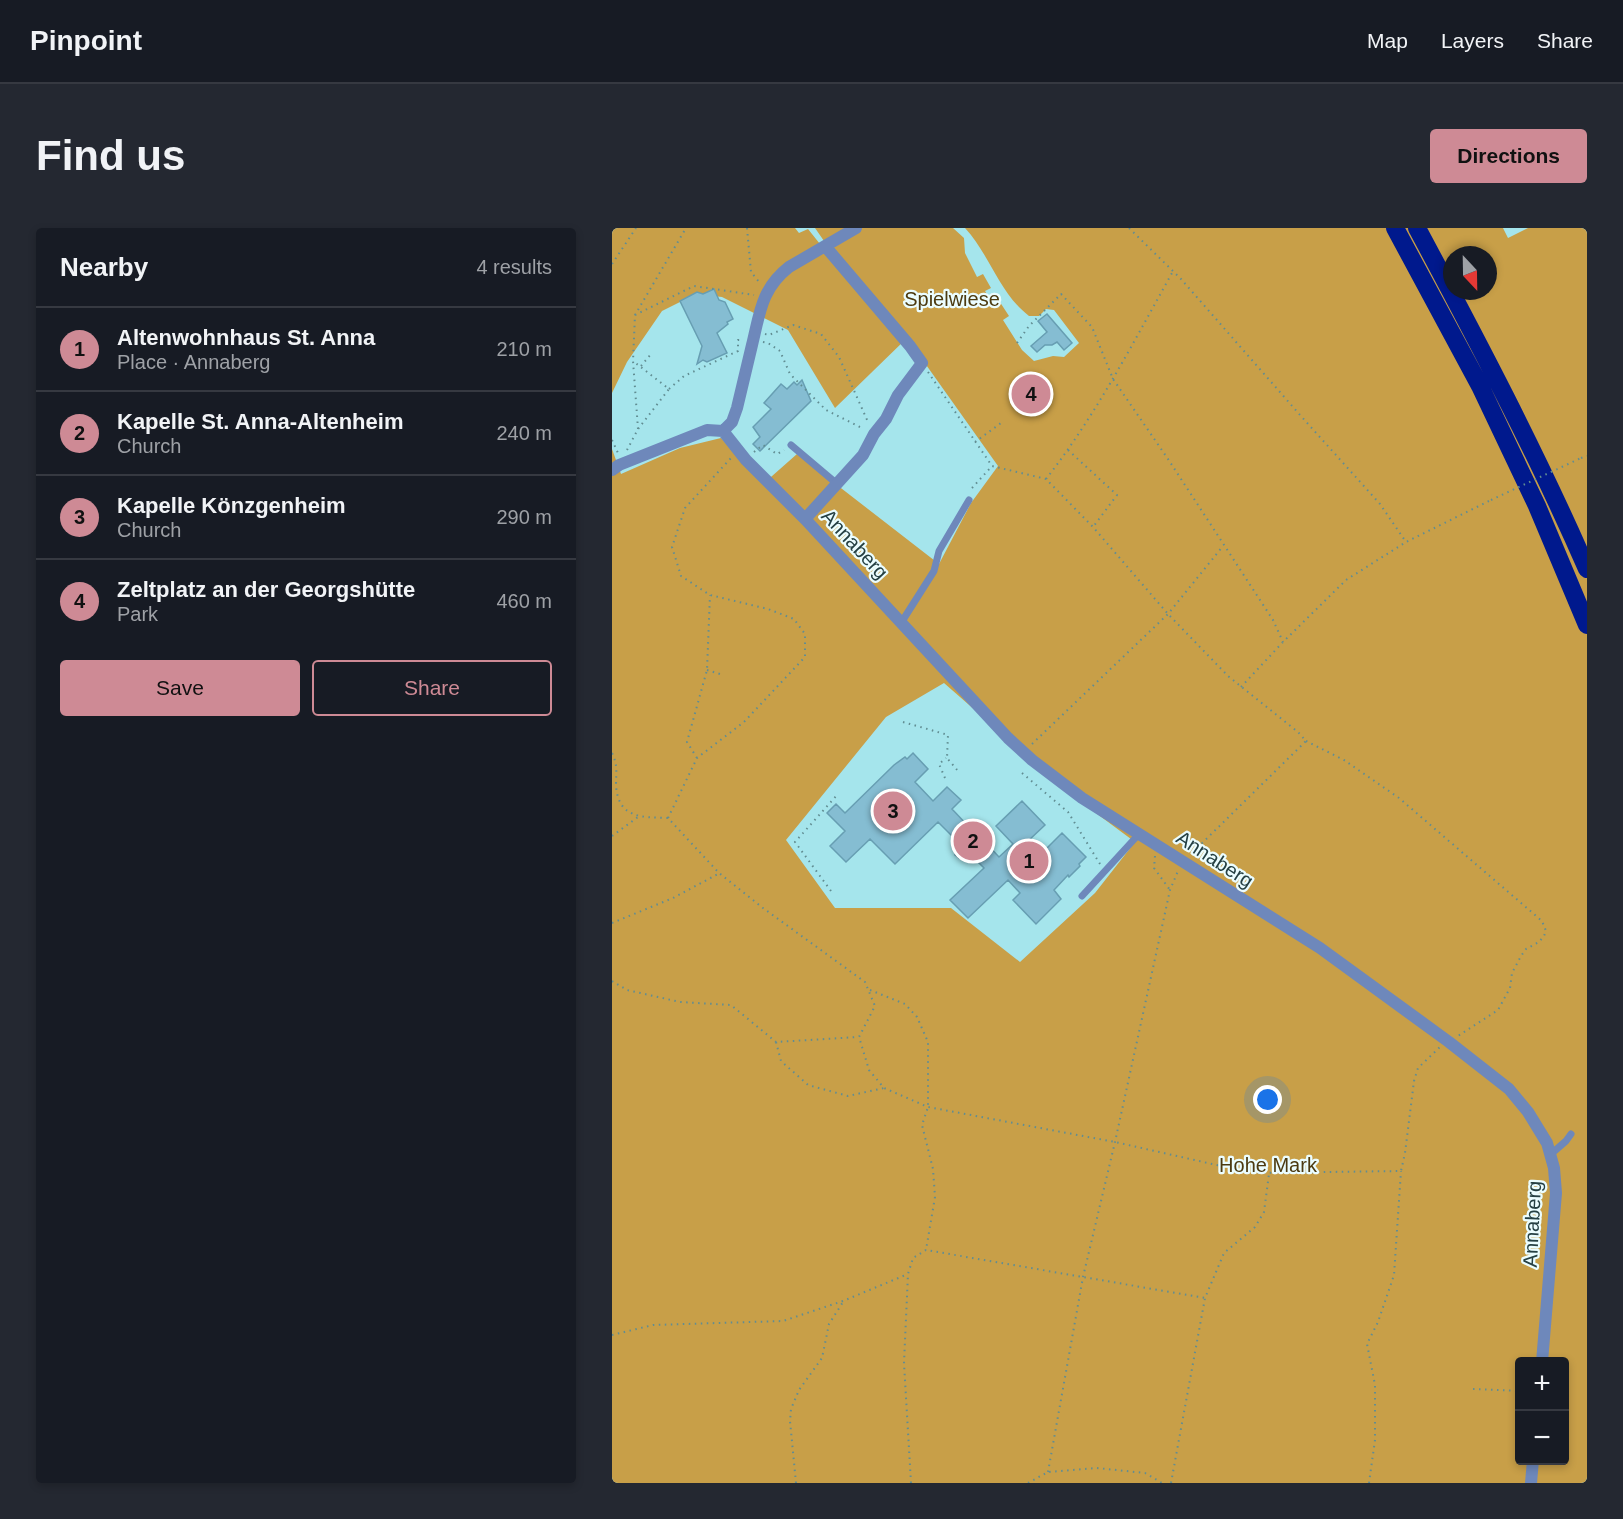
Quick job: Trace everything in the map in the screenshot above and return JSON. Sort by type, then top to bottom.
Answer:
[{"type":"highway","points":[[1395,228],[1480,386],[1537,506],[1587,625]]},
{"type":"highway","points":[[1417,228],[1494,372],[1554,494],[1587,569]]},
{"type":"street","points":[[618,465],[707,430],[723,431],[732,422],[737,408],[765,296],[783,272],[856,228]]},
{"type":"street","points":[[805,519],[862,455],[886,419],[898,395],[921,363],[910,346],[825,246]]},
{"type":"street","name":"Annaberg","points":[[723,431],[742,455],[805,519],[1008,738],[1032,760],[1082,798],[1320,948],[1449,1042],[1509,1089],[1519,1100],[1541,1132],[1551,1154],[1556,1193],[1542,1357]]},
{"type":"street","points":[[1531,1483],[1533,1465]]},
{"type":"lane","points":[[791,445],[836,483]]},
{"type":"lane","points":[[901,623],[934,571],[939,551],[969,500]]},
{"type":"lane","points":[[1082,896],[1138,834]]},
{"type":"lane","points":[[1551,1154],[1571,1134]]},
{"type":"path","points":[[612,264],[636,228]]},
{"type":"path","points":[[638,429],[633,361],[635,315],[686,228]]},
{"type":"path","points":[[747,228],[751,272],[765,296]]},
{"type":"path","points":[[1129,228],[1172,273],[1181,279],[1380,504],[1406,542]]},
{"type":"path","points":[[1046,479],[1068,450],[1113,379],[1172,273]]},
{"type":"path","points":[[635,315],[694,286],[765,296]]},
{"type":"path","points":[[1017,343],[1029,326],[1061,294],[1092,327],[1113,379],[1273,621],[1283,642]]},
{"type":"path","points":[[618,465],[638,429],[669,389],[684,376],[738,351],[738,340],[769,334],[794,325],[821,334],[839,357],[874,434]]},
{"type":"path","points":[[753,337],[780,351],[790,374],[826,410],[874,434]]},
{"type":"path","points":[[641,366],[651,354]]},
{"type":"path","points":[[633,361],[669,389]]},
{"type":"path","points":[[921,363],[992,466],[1046,479],[1093,528],[1168,614],[1241,687],[1298,732],[1306,741],[1344,760],[1399,798],[1542,921],[1546,931],[1544,936],[1539,942],[1526,949],[1521,956],[1512,973],[1510,988],[1498,1010],[1435,1050],[1418,1068],[1414,1081],[1401,1171],[1394,1275],[1378,1323],[1367,1344],[1375,1385],[1375,1440],[1369,1483]]},
{"type":"path","points":[[975,442],[1001,423]]},
{"type":"path","points":[[612,440],[618,465]]},
{"type":"path","points":[[668,818],[697,758],[744,722],[805,657],[806,634],[794,619],[768,609],[710,595],[681,576],[672,547],[685,508],[742,455],[763,445],[777,454],[791,445]]},
{"type":"path","points":[[1068,450],[1118,495],[1093,528]]},
{"type":"path","points":[[1241,687],[1346,580],[1406,542],[1587,456]]},
{"type":"path","points":[[972,488],[992,466]]},
{"type":"path","points":[[1032,760],[1032,743],[1168,614],[1223,546]]},
{"type":"path","points":[[697,758],[687,742],[707,670],[710,595]]},
{"type":"path","points":[[707,670],[723,675]]},
{"type":"path","points":[[903,722],[948,735],[947,758],[958,771]]},
{"type":"path","points":[[1048,1472],[1083,1277],[1170,890],[1182,862],[1306,741]]},
{"type":"path","points":[[612,753],[618,767],[616,785],[619,799],[626,809],[638,817],[668,818],[719,873],[763,908],[866,982],[875,1006],[860,1037],[869,1070],[884,1088],[928,1107],[1115,1142],[1252,1173],[1401,1171]]},
{"type":"path","points":[[945,778],[939,764],[947,758]]},
{"type":"path","points":[[1022,773],[1068,812],[1104,872]]},
{"type":"path","points":[[831,891],[795,842],[838,794]]},
{"type":"path","points":[[612,836],[638,817]]},
{"type":"path","points":[[1156,845],[1154,868],[1170,890]]},
{"type":"path","points":[[612,923],[673,898],[719,873]]},
{"type":"path","points":[[612,981],[627,990],[680,1002],[731,1005],[776,1042],[781,1061],[808,1085],[848,1096],[884,1088]]},
{"type":"path","points":[[868,989],[905,1004],[917,1017],[928,1042],[928,1107],[922,1125],[933,1169],[935,1197],[926,1250]]},
{"type":"path","points":[[776,1042],[860,1037]]},
{"type":"path","points":[[1171,1483],[1205,1298],[1224,1253],[1255,1227],[1264,1212],[1269,1174]]},
{"type":"path","points":[[911,1483],[904,1363],[908,1274],[913,1258],[926,1250],[1205,1298]]},
{"type":"path","points":[[612,1335],[653,1324],[783,1321],[843,1301],[908,1274]]},
{"type":"path","points":[[797,1482],[790,1421],[791,1409],[799,1390],[822,1358],[829,1324],[843,1301]]},
{"type":"path","points":[[1473,1389],[1515,1391]]},
{"type":"path","points":[[1028,1483],[1048,1472],[1097,1468],[1145,1473],[1162,1483]]},
{"type":"green space","name":"Hohe Mark","points":[[612,228],[795,228],[799,233],[808,229],[820,244],[824,241],[815,228],[953,228],[964,238],[965,253],[977,277],[983,274],[991,288],[985,291],[988,296],[994,293],[1009,316],[1003,320],[1022,350],[1034,361],[1053,356],[1064,357],[1079,343],[1054,310],[1046,309],[1039,316],[1029,316],[1019,307],[965,228],[1503,228],[1508,238],[1528,228],[1587,228],[1587,1483],[612,1483],[612,449],[621,474],[680,448],[721,438],[763,484],[797,454],[939,564],[971,503],[998,466],[907,338],[835,408],[788,330],[722,297],[696,294],[662,311],[627,362],[612,393]],"holes":[[[944,683],[1073,796],[1135,842],[1095,893],[1020,962],[951,908],[835,908],[786,840],[886,717]]]},
{"type":"building","points":[[714,289],[719,300],[725,302],[733,319],[717,333],[727,353],[697,364],[702,346],[680,301],[697,292],[703,294]]},
{"type":"building","points":[[1047,314],[1072,343],[1064,350],[1057,342],[1045,345],[1037,352],[1031,346],[1047,332],[1038,321]]},
{"type":"building","points":[[802,380],[811,401],[760,451],[753,444],[760,437],[753,427],[771,409],[764,403],[781,384],[787,389],[794,382],[797,385]]},
{"type":"building","points":[[913,753],[928,769],[915,782],[933,801],[947,787],[961,800],[952,809],[969,827],[976,820],[992,836],[985,842],[999,857],[1013,844],[996,826],[1022,801],[1045,825],[1027,842],[1040,855],[1062,833],[1086,857],[1079,864],[1080,866],[1054,890],[1061,899],[1036,924],[1013,900],[1020,893],[1008,880],[968,918],[950,900],[984,868],[969,853],[963,858],[955,855],[961,845],[938,822],[895,864],[870,839],[846,862],[830,846],[845,831],[827,813],[836,804],[845,813],[894,765],[905,757],[907,759]]},
{"type":"place","name":"Zeltplatz an der Georgshütte","points":[[1031,394]]},
{"type":"place","name":"Kapelle Könzgenheim","points":[[893,811]]},
{"type":"place","name":"Kapelle St. Anna-Altenheim","points":[[973,841]]},
{"type":"place","name":"Altenwohnhaus St. Anna","points":[[1029,861]]},
{"type":"park label","name":"Spielwiese","points":[[952,299]]}]
